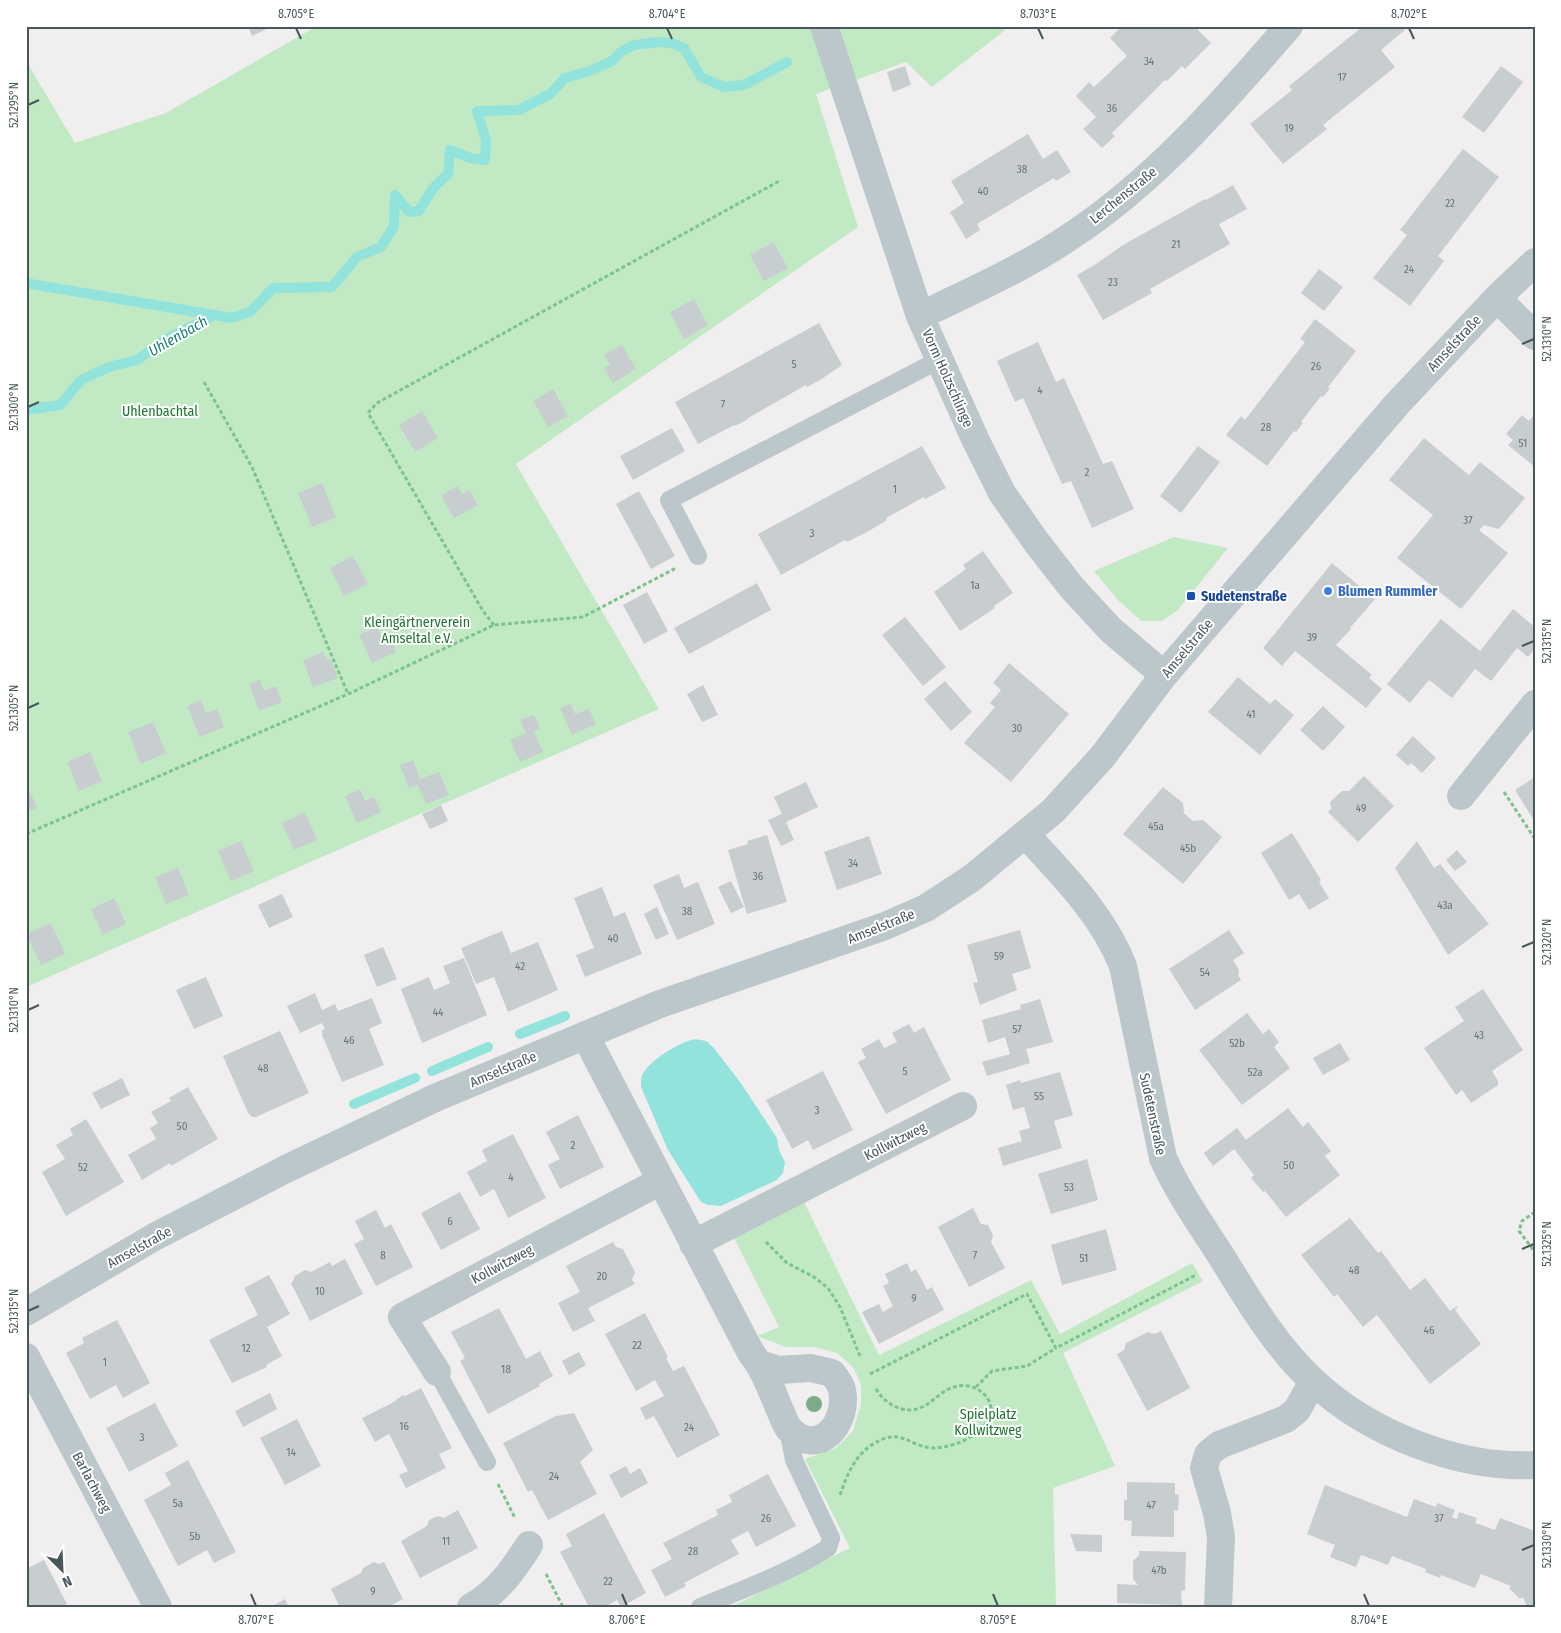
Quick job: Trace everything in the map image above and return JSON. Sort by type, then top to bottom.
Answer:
[{"type":"street","name":"Vorm Holzschlinge","points":[[824,26],[920,316],[976,441],[1002,493],[1072,589],[1111,630],[1164,675]]},
{"type":"street","name":"Lerchenstraße","points":[[920,316],[1008,273],[1071,236],[1126,196],[1177,150],[1289,26]]},
{"type":"street","name":"Amselstraße","points":[[26,1312],[156,1236],[286,1169],[435,1098],[660,1004],[885,926],[926,908],[972,878],[1053,811],[1103,756],[1164,675],[1397,404],[1497,298],[1535,262]]},
{"type":"street","points":[[1497,298],[1535,336]]},
{"type":"street","points":[[1461,796],[1535,704]]},
{"type":"street","name":"Sudetenstraße","points":[[1026,834],[1072,885],[1106,930],[1116,949],[1123,966],[1163,1158],[1173,1181],[1253,1308],[1284,1350],[1313,1381],[1344,1406],[1376,1426],[1427,1448],[1472,1460],[1524,1466],[1535,1465]]},
{"type":"street","points":[[585,1035],[693,1244],[751,1353],[760,1364],[788,1428],[805,1440],[819,1440],[835,1428],[843,1409],[842,1388],[832,1373],[811,1368],[780,1370],[760,1364]]},
{"type":"street","name":"Kollwitzweg","points":[[693,1244],[963,1106]]},
{"type":"street","name":"Kollwitzweg","points":[[437,1372],[402,1317],[660,1181]]},
{"type":"street","name":"Barlachweg","points":[[26,1357],[158,1607]]},
{"type":"street","points":[[1218,1607],[1221,1537],[1217,1513],[1204,1468],[1208,1454],[1219,1445],[1286,1419],[1297,1410],[1313,1381]]},
{"type":"street","points":[[471,1607],[484,1600],[511,1573],[529,1545]]},
{"type":"lane","points":[[698,556],[669,500],[939,360]]},
{"type":"lane","points":[[437,1372],[487,1462]]},
{"type":"lane","points":[[700,1607],[773,1578],[828,1548],[831,1538],[794,1460],[788,1428]]},
{"type":"path","points":[[494,625],[483,611],[368,414],[377,403],[781,180]]},
{"type":"path","points":[[204,382],[252,467],[348,694]]},
{"type":"path","points":[[26,834],[348,694],[494,625],[582,617],[698,556]]},
{"type":"path","points":[[1486,764],[1535,839]]},
{"type":"path","points":[[1535,1212],[1522,1221],[1519,1231],[1535,1252]]},
{"type":"path","points":[[750,1215],[772,1249],[787,1263],[814,1277],[828,1288],[840,1307],[861,1358]]},
{"type":"path","points":[[976,1387],[992,1371],[1027,1366],[1056,1348],[1223,1260]]},
{"type":"path","points":[[842,1388],[1027,1294],[1056,1348]]},
{"type":"path","points":[[819,1512],[838,1500],[847,1474],[860,1455],[875,1442],[889,1437],[902,1437],[932,1448],[947,1446],[966,1439],[981,1429],[990,1416],[990,1403],[984,1393],[976,1387],[961,1386],[948,1389],[920,1408],[906,1410],[892,1406],[877,1392],[865,1366]]},
{"type":"green space","points":[[317,26],[1008,26],[932,87],[906,62],[816,94],[858,227],[516,464],[659,709],[26,987],[26,61],[75,143],[166,113]]},
{"type":"green space","points":[[1174,537],[1228,548],[1177,611],[1162,621],[1141,621],[1118,600],[1094,571]]},
{"type":"green space","name":"Spielplatz Kollwitzweg","points":[[804,1202],[879,1355],[1031,1280],[1060,1334],[1192,1263],[1203,1281],[1063,1353],[1115,1466],[1053,1488],[1056,1607],[731,1607],[850,1548],[805,1459],[836,1448],[853,1431],[861,1404],[861,1384],[853,1367],[837,1353],[815,1347],[786,1347],[757,1336],[779,1327],[733,1236]]},
{"type":"water","points":[[695,1039],[706,1041],[713,1047],[740,1082],[777,1138],[779,1150],[785,1162],[783,1173],[777,1180],[721,1206],[708,1205],[701,1202],[668,1150],[641,1087],[642,1075],[652,1063],[673,1048]]},
{"type":"building","points":[[248,26],[273,26],[252,36]]},
{"type":"building","points":[[1122,26],[1144,26],[1146,29],[1148,26],[1194,26],[1211,43],[1185,69],[1182,66],[1167,81],[1165,80],[1112,133],[1115,136],[1102,148],[1083,129],[1096,117],[1076,96],[1089,82],[1094,87],[1127,56],[1110,38]]},
{"type":"building","points":[[1402,26],[1405,30],[1381,50],[1395,67],[1323,125],[1327,129],[1283,164],[1250,124],[1292,90],[1289,86],[1362,27]]},
{"type":"building","points":[[905,66],[911,85],[893,92],[887,72]]},
{"type":"building","points":[[1501,66],[1523,82],[1484,133],[1462,117]]},
{"type":"building","points":[[1028,134],[1043,159],[1057,150],[1071,172],[1056,181],[1054,178],[977,224],[980,230],[966,239],[950,212],[964,203],[951,181]]},
{"type":"building","points":[[1463,149],[1499,177],[1438,256],[1444,261],[1410,306],[1373,278],[1407,235],[1400,230]]},
{"type":"building","points":[[1233,185],[1247,209],[1219,224],[1230,244],[1150,289],[1152,293],[1103,320],[1077,275],[1123,245]]},
{"type":"building","points":[[773,242],[788,268],[764,281],[750,255]]},
{"type":"building","points":[[1319,269],[1343,287],[1324,311],[1301,293]]},
{"type":"building","points":[[694,299],[708,325],[684,339],[670,312]]},
{"type":"building","points":[[1315,319],[1356,351],[1328,387],[1330,388],[1323,397],[1321,396],[1301,422],[1303,423],[1296,432],[1294,431],[1267,466],[1226,435],[1241,416],[1245,420],[1305,342],[1300,339]]},
{"type":"building","points":[[819,323],[842,365],[820,380],[807,387],[806,385],[748,419],[698,444],[675,402]]},
{"type":"building","points":[[1038,342],[1056,382],[1064,378],[1103,464],[1112,461],[1134,509],[1092,528],[1071,481],[1062,484],[1023,398],[1015,402],[997,361]]},
{"type":"building","points":[[622,345],[636,369],[613,383],[604,368],[610,365],[604,355]]},
{"type":"building","points":[[553,389],[568,416],[548,427],[533,401]]},
{"type":"building","points":[[422,411],[438,438],[415,452],[399,425]]},
{"type":"building","points":[[1522,415],[1529,421],[1533,416],[1535,417],[1535,467],[1508,445],[1513,440],[1506,434]]},
{"type":"building","points":[[672,428],[685,451],[633,480],[620,456]]},
{"type":"building","points":[[1424,438],[1469,475],[1480,462],[1525,498],[1499,529],[1484,525],[1479,530],[1508,553],[1461,609],[1397,558],[1433,515],[1389,480]]},
{"type":"building","points":[[922,446],[946,488],[925,499],[924,497],[886,518],[887,520],[867,532],[847,542],[845,540],[781,575],[758,534]]},
{"type":"building","points":[[1198,446],[1220,462],[1181,513],[1160,496]]},
{"type":"building","points":[[322,483],[336,517],[312,527],[298,493]]},
{"type":"building","points":[[457,486],[462,494],[469,490],[478,505],[454,518],[441,496]]},
{"type":"building","points":[[639,491],[675,556],[651,569],[616,504]]},
{"type":"building","points":[[983,551],[1013,593],[994,606],[995,608],[960,631],[934,592],[966,569],[963,565]]},
{"type":"building","points":[[353,556],[368,584],[344,596],[330,568]]},
{"type":"building","points":[[1332,563],[1375,599],[1336,645],[1372,675],[1369,678],[1382,689],[1366,708],[1295,651],[1282,666],[1263,648]]},
{"type":"building","points":[[757,583],[771,610],[689,654],[674,628]]},
{"type":"building","points":[[647,592],[668,631],[644,644],[623,605]]},
{"type":"building","points":[[1513,609],[1535,627],[1535,649],[1528,657],[1517,648],[1491,681],[1475,669],[1452,698],[1429,680],[1410,703],[1387,684],[1441,619],[1480,651]]},
{"type":"building","points":[[905,617],[946,667],[923,686],[882,635]]},
{"type":"building","points":[[377,627],[381,637],[388,634],[396,652],[372,663],[359,635]]},
{"type":"building","points":[[323,652],[327,660],[331,659],[338,678],[313,687],[303,660]]},
{"type":"building","points":[[1009,663],[1069,714],[1011,782],[964,743],[995,707],[990,703],[1001,690],[993,683]]},
{"type":"building","points":[[1238,677],[1270,704],[1275,699],[1294,715],[1260,755],[1208,712]]},
{"type":"building","points":[[260,680],[264,691],[276,686],[282,702],[259,711],[249,684]]},
{"type":"building","points":[[945,681],[972,712],[951,731],[924,699]]},
{"type":"building","points":[[703,685],[718,715],[702,722],[687,694]]},
{"type":"building","points":[[201,700],[206,713],[217,709],[224,727],[200,737],[187,706]]},
{"type":"building","points":[[571,704],[575,714],[589,709],[596,724],[572,735],[560,708]]},
{"type":"building","points":[[1323,706],[1345,727],[1323,751],[1300,730]]},
{"type":"building","points":[[534,715],[540,729],[534,732],[543,752],[520,762],[510,740],[526,733],[520,720]]},
{"type":"building","points":[[153,722],[166,753],[141,764],[128,732]]},
{"type":"building","points":[[1413,736],[1436,758],[1422,773],[1411,763],[1408,766],[1396,755]]},
{"type":"building","points":[[90,752],[102,781],[79,791],[67,762]]},
{"type":"building","points":[[413,760],[420,779],[439,772],[449,795],[426,804],[418,785],[409,788],[400,765]]},
{"type":"building","points":[[1364,776],[1394,806],[1358,842],[1328,812],[1331,809],[1330,802],[1342,791],[1349,791]]},
{"type":"building","points":[[1535,777],[1535,822],[1515,790]]},
{"type":"building","points":[[806,782],[818,807],[786,822],[794,840],[781,846],[768,820],[782,814],[774,797]]},
{"type":"building","points":[[26,783],[37,808],[26,813]]},
{"type":"building","points":[[1163,787],[1183,803],[1184,813],[1188,817],[1193,821],[1203,820],[1222,837],[1183,884],[1123,834]]},
{"type":"building","points":[[360,789],[365,801],[374,797],[381,812],[357,823],[345,796]]},
{"type":"building","points":[[441,805],[448,821],[430,829],[422,814]]},
{"type":"building","points":[[305,812],[317,840],[294,850],[282,823]]},
{"type":"building","points":[[1292,833],[1321,880],[1319,882],[1329,898],[1309,910],[1299,894],[1289,900],[1261,853]]},
{"type":"building","points":[[767,835],[787,902],[747,914],[728,850],[748,844],[747,841]]},
{"type":"building","points":[[869,836],[882,874],[837,890],[824,852]]},
{"type":"building","points":[[241,841],[254,871],[231,881],[218,851]]},
{"type":"building","points":[[1417,841],[1434,868],[1440,864],[1489,924],[1448,955],[1395,868]]},
{"type":"building","points":[[1457,850],[1467,862],[1455,871],[1446,860]]},
{"type":"building","points":[[178,868],[189,895],[166,904],[155,877]]},
{"type":"building","points":[[679,874],[684,888],[698,882],[715,924],[677,940],[653,885]]},
{"type":"building","points":[[731,881],[744,907],[731,913],[718,887]]},
{"type":"building","points":[[602,887],[614,917],[625,912],[642,954],[585,977],[576,955],[594,948],[574,898]]},
{"type":"building","points":[[282,894],[293,917],[269,928],[258,905]]},
{"type":"building","points":[[114,898],[126,924],[103,935],[91,909]]},
{"type":"building","points":[[657,907],[669,934],[656,940],[644,914]]},
{"type":"building","points":[[51,923],[65,954],[41,965],[26,934]]},
{"type":"building","points":[[1020,930],[1031,968],[1012,974],[1017,990],[980,1005],[973,983],[978,982],[967,945]]},
{"type":"building","points":[[1229,930],[1244,953],[1233,960],[1239,970],[1238,975],[1241,980],[1195,1010],[1169,969]]},
{"type":"building","points":[[502,931],[511,953],[538,942],[558,990],[508,1012],[494,977],[476,984],[461,948]]},
{"type":"building","points":[[383,947],[397,979],[377,987],[364,955]]},
{"type":"building","points":[[464,958],[487,1015],[422,1043],[401,989],[429,977],[434,990],[450,983],[443,966]]},
{"type":"building","points":[[206,977],[223,1016],[194,1029],[176,990]]},
{"type":"building","points":[[1483,989],[1523,1050],[1492,1071],[1498,1081],[1498,1085],[1471,1103],[1462,1090],[1456,1095],[1424,1048],[1464,1021],[1455,1007]]},
{"type":"building","points":[[315,993],[322,1010],[335,1004],[338,1011],[372,998],[382,1023],[369,1029],[384,1065],[342,1082],[322,1035],[322,1030],[325,1029],[322,1023],[300,1033],[287,1006]]},
{"type":"building","points":[[1040,999],[1053,1042],[1026,1049],[1030,1063],[987,1076],[982,1062],[1010,1054],[1005,1037],[988,1043],[982,1020],[1021,1009],[1020,1005]]},
{"type":"building","points":[[1247,1013],[1263,1034],[1269,1029],[1279,1042],[1274,1047],[1290,1068],[1242,1105],[1199,1050]]},
{"type":"building","points":[[909,1024],[914,1033],[924,1027],[951,1080],[886,1114],[858,1062],[866,1058],[861,1049],[879,1039],[884,1048],[897,1042],[892,1033]]},
{"type":"building","points":[[280,1031],[309,1093],[256,1117],[252,1117],[248,1113],[223,1056]]},
{"type":"building","points":[[1340,1043],[1350,1060],[1323,1075],[1313,1058]]},
{"type":"building","points":[[823,1071],[853,1130],[813,1150],[808,1140],[792,1149],[766,1100]]},
{"type":"building","points":[[1060,1072],[1073,1115],[1054,1121],[1062,1148],[1003,1166],[998,1148],[1022,1141],[1019,1131],[1030,1128],[1024,1107],[1013,1110],[1006,1085],[1020,1080],[1021,1083]]},
{"type":"building","points":[[122,1078],[130,1095],[101,1109],[92,1093]]},
{"type":"building","points":[[188,1087],[218,1139],[171,1166],[170,1163],[142,1180],[128,1155],[156,1139],[150,1128],[158,1123],[151,1112],[171,1101],[169,1098]]},
{"type":"building","points":[[1288,1108],[1303,1127],[1308,1122],[1331,1151],[1325,1156],[1340,1175],[1286,1217],[1265,1191],[1263,1192],[1251,1178],[1254,1175],[1234,1149],[1213,1166],[1204,1153],[1237,1128],[1246,1140]]},
{"type":"building","points":[[578,1115],[604,1167],[560,1189],[548,1165],[560,1159],[546,1132]]},
{"type":"building","points":[[86,1119],[124,1182],[66,1216],[42,1172],[65,1159],[56,1145],[73,1135],[70,1129]]},
{"type":"building","points":[[513,1134],[546,1198],[508,1218],[494,1189],[480,1197],[467,1172],[487,1161],[482,1150]]},
{"type":"building","points":[[1087,1159],[1098,1200],[1051,1214],[1038,1174]]},
{"type":"building","points":[[460,1192],[480,1229],[441,1250],[421,1213]]},
{"type":"building","points":[[973,1208],[981,1224],[988,1225],[993,1235],[991,1242],[1005,1268],[969,1287],[938,1227]]},
{"type":"building","points":[[376,1210],[385,1228],[391,1224],[413,1267],[376,1286],[354,1244],[364,1239],[355,1221]]},
{"type":"building","points":[[1350,1218],[1378,1253],[1381,1251],[1410,1290],[1425,1278],[1450,1311],[1457,1306],[1455,1310],[1481,1344],[1430,1384],[1377,1315],[1363,1327],[1337,1294],[1334,1297],[1301,1255]]},
{"type":"building","points":[[1106,1229],[1117,1270],[1062,1285],[1051,1245]]},
{"type":"building","points":[[613,1242],[616,1247],[623,1249],[635,1272],[632,1280],[635,1284],[588,1308],[595,1321],[573,1332],[558,1303],[580,1292],[566,1266]]},
{"type":"building","points":[[345,1259],[363,1294],[310,1321],[291,1283],[295,1276],[305,1270],[311,1272],[330,1262],[332,1266]]},
{"type":"building","points":[[907,1263],[911,1272],[916,1269],[927,1290],[932,1287],[944,1310],[879,1344],[862,1312],[879,1304],[883,1312],[893,1306],[883,1286],[889,1283],[885,1274]]},
{"type":"building","points":[[269,1275],[290,1314],[267,1327],[282,1356],[266,1365],[267,1367],[232,1383],[209,1340],[258,1315],[244,1288]]},
{"type":"building","points":[[499,1308],[526,1359],[540,1351],[553,1376],[539,1384],[540,1386],[488,1414],[460,1361],[465,1358],[451,1332]]},
{"type":"building","points":[[645,1313],[668,1357],[666,1358],[673,1371],[684,1366],[720,1435],[677,1458],[654,1416],[646,1420],[640,1408],[664,1396],[655,1380],[636,1391],[605,1334]]},
{"type":"building","points":[[117,1320],[150,1383],[123,1398],[116,1385],[90,1399],[66,1353],[84,1343],[82,1338]]},
{"type":"building","points":[[1161,1331],[1190,1388],[1147,1411],[1117,1354],[1124,1350],[1126,1343],[1148,1332],[1154,1334]]},
{"type":"building","points":[[579,1352],[586,1365],[569,1375],[562,1361]]},
{"type":"building","points":[[421,1388],[452,1448],[439,1454],[446,1468],[406,1488],[399,1475],[408,1471],[389,1434],[375,1442],[362,1418],[392,1403],[403,1395],[405,1396]]},
{"type":"building","points":[[270,1393],[277,1409],[243,1427],[235,1411]]},
{"type":"building","points":[[155,1403],[178,1446],[129,1472],[106,1428]]},
{"type":"building","points":[[574,1413],[593,1450],[580,1462],[597,1494],[548,1520],[532,1490],[528,1492],[503,1443],[556,1416]]},
{"type":"building","points":[[297,1419],[321,1466],[285,1485],[260,1438]]},
{"type":"building","points":[[188,1460],[236,1552],[214,1563],[207,1550],[178,1566],[144,1500],[171,1485],[165,1473]]},
{"type":"building","points":[[626,1466],[630,1474],[640,1468],[648,1483],[621,1498],[609,1475]]},
{"type":"building","points":[[768,1474],[796,1526],[756,1547],[748,1531],[731,1540],[739,1554],[684,1583],[686,1586],[665,1597],[651,1570],[672,1559],[663,1543],[718,1515],[716,1510],[732,1502],[729,1495]]},
{"type":"building","points":[[1127,1482],[1175,1483],[1175,1494],[1179,1495],[1178,1511],[1174,1510],[1174,1537],[1131,1536],[1132,1521],[1124,1520],[1124,1500],[1127,1500]]},
{"type":"building","points":[[1325,1485],[1407,1517],[1414,1499],[1436,1507],[1437,1503],[1455,1510],[1452,1517],[1457,1519],[1459,1512],[1477,1518],[1475,1523],[1495,1530],[1500,1518],[1535,1531],[1535,1607],[1527,1607],[1523,1597],[1520,1599],[1509,1588],[1511,1586],[1481,1574],[1475,1588],[1441,1575],[1440,1578],[1425,1572],[1426,1569],[1392,1556],[1388,1565],[1361,1555],[1356,1567],[1330,1557],[1335,1545],[1307,1534]]},
{"type":"building","points":[[458,1510],[478,1548],[420,1578],[401,1541],[427,1526],[429,1520],[438,1516],[444,1518]]},
{"type":"building","points":[[604,1513],[646,1593],[621,1607],[617,1600],[605,1607],[589,1607],[560,1552],[572,1546],[566,1534]]},
{"type":"building","points":[[1070,1534],[1102,1535],[1102,1552],[1076,1551]]},
{"type":"building","points":[[1139,1551],[1186,1552],[1185,1590],[1181,1591],[1182,1605],[1117,1603],[1117,1584],[1138,1585],[1133,1579],[1133,1561],[1139,1555]]},
{"type":"building","points":[[44,1560],[67,1604],[61,1607],[26,1607],[26,1569]]},
{"type":"building","points":[[374,1562],[379,1564],[384,1562],[403,1599],[388,1607],[340,1607],[331,1589],[361,1573],[363,1568]]},
{"type":"building","points":[[285,1599],[289,1607],[271,1607]]},
{"type":"waterway","name":"Uhlenbach","points":[[26,410],[60,405],[81,380],[109,367],[137,360],[164,340],[214,315],[231,318],[250,312],[273,288],[332,287],[357,257],[381,247],[394,226],[395,195],[409,212],[419,211],[434,187],[448,174],[450,150],[470,158],[485,160],[486,140],[477,111],[519,110],[550,94],[565,78],[590,71],[612,61],[622,51],[634,45],[658,42],[671,43],[684,48],[701,77],[724,87],[744,85],[787,62]]},
{"type":"waterway","points":[[26,282],[214,315]]},
{"type":"waterway","points":[[520,1034],[565,1016]]},
{"type":"waterway","points":[[432,1071],[488,1047]]},
{"type":"waterway","points":[[354,1104],[415,1078]]},
{"type":"place","name":"Blumen Rummler","points":[[1328,591]]},
{"type":"place","name":"Sudetenstraße","points":[[1191,596]]},
{"type":"park label","name":"Uhlenbachtal","points":[[160,411]]},
{"type":"park label","name":"Kleingärtnerverein Amseltal e.V.","points":[[417,630]]}]
